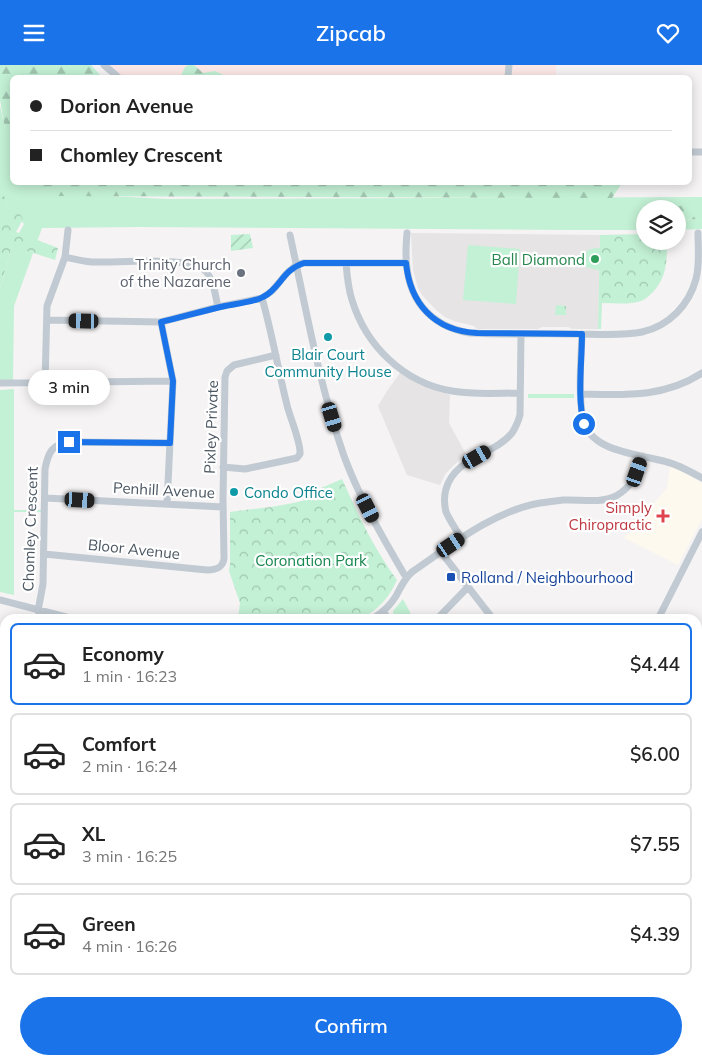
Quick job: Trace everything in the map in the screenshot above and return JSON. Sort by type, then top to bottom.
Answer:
[{"type":"street","points":[[104,65],[116,75]]},
{"type":"street","points":[[45,383],[47,306],[65,257],[68,230]]},
{"type":"street","points":[[406,233],[408,279],[415,297],[421,306],[437,321],[454,329],[470,333],[521,334],[640,333],[659,326],[677,313],[689,297],[700,265],[698,233]]},
{"type":"street","points":[[290,235],[321,378],[344,456],[379,531],[407,577]]},
{"type":"street","points":[[65,257],[90,262],[168,262],[196,265],[202,268],[210,277],[218,307]]},
{"type":"street","points":[[46,320],[161,322],[262,298],[272,291],[296,265],[304,263],[406,263]]},
{"type":"street","points":[[346,263],[348,287],[360,321],[385,356],[402,370],[422,381],[450,391],[520,393]]},
{"type":"street","points":[[223,467],[245,469],[296,458],[300,454],[300,445],[287,404],[262,298]]},
{"type":"street","points":[[161,322],[173,381],[168,504]]},
{"type":"street","points":[[462,539],[451,521],[445,506],[445,493],[449,481],[463,464],[502,442],[517,425],[520,415],[521,334]]},
{"type":"street","points":[[582,334],[581,394],[584,424],[589,432],[608,447],[617,451],[675,464],[702,478]]},
{"type":"street","name":"Pixley Private","points":[[220,567],[224,562],[223,467],[225,377],[227,371],[234,365],[276,355]]},
{"type":"street","points":[[581,394],[641,394],[658,392],[684,383],[702,373]]},
{"type":"street","points":[[0,383],[173,381]]},
{"type":"street","name":"Chomley Crescent","points":[[38,611],[43,584],[45,469],[47,458],[51,451],[61,443],[69,442],[170,443]]},
{"type":"street","points":[[380,614],[394,599],[412,572],[498,517],[539,503],[563,500],[606,500],[633,482],[643,456]]},
{"type":"street","name":"Penhill Avenue","points":[[45,498],[223,507]]},
{"type":"street","points":[[661,614],[702,532]]},
{"type":"street","points":[[441,553],[489,614]]},
{"type":"street","name":"Bloor Avenue","points":[[44,554],[207,570],[214,570],[220,567]]},
{"type":"street","points":[[441,614],[468,587]]},
{"type":"street","points":[[0,601],[52,614]]},
{"type":"shaded area","points":[[109,65],[556,65],[556,75],[121,75]]},
{"type":"shaded area","points":[[411,233],[600,235],[598,329],[542,327],[538,329],[477,329],[474,326],[445,317],[422,295],[418,288],[413,270]]},
{"type":"shaded area","points":[[400,373],[418,384],[450,395],[449,423],[467,456],[459,460],[446,473],[440,485],[407,475],[378,406]]},
{"type":"shaded area","points":[[670,466],[702,483],[702,519],[678,565],[624,538],[667,488]]},
{"type":"green space","points":[[0,65],[91,65],[100,75],[10,75],[10,144],[6,137],[0,99]]},
{"type":"green space","points":[[194,65],[203,73],[215,71],[224,75],[181,75],[185,67]]},
{"type":"green space","points":[[0,106],[6,134],[10,139],[10,185],[44,185],[50,193],[167,199],[702,197],[702,206],[686,206],[686,200],[636,200],[636,230],[42,228],[14,306],[13,380],[0,380],[0,289],[12,246],[24,224],[10,209],[0,190]]},
{"type":"green space","points":[[39,185],[621,185],[612,198],[56,196]]},
{"type":"green space","points":[[0,189],[10,209],[0,209]]},
{"type":"green space","points":[[686,206],[702,206],[702,219],[686,220]]},
{"type":"green space","points":[[0,209],[17,209],[23,219],[16,232],[58,248],[55,260],[12,246],[0,289]]},
{"type":"green space","points":[[702,219],[702,229],[686,230],[686,220]]},
{"type":"green space","points":[[250,234],[253,248],[231,251],[231,235]]},
{"type":"green space","points":[[636,234],[636,250],[667,250],[664,274],[653,292],[641,301],[602,303],[601,329],[598,329],[600,235]]},
{"type":"green space","points":[[468,245],[520,249],[516,304],[463,300]]},
{"type":"green space","name":"Ball Diamond","points":[[596,248],[609,249],[601,271],[586,267],[582,262],[582,256],[588,250]]},
{"type":"green space","points":[[556,305],[566,306],[566,315],[555,315]]},
{"type":"green space","points":[[14,389],[14,510],[41,510],[41,512],[14,512],[14,595],[0,592],[0,390]]},
{"type":"green space","points":[[528,394],[574,394],[574,398],[528,398]]},
{"type":"green space","name":"Coronation Park","points":[[342,479],[374,544],[397,580],[387,598],[369,614],[239,614],[240,603],[229,571],[230,512],[299,502],[321,495],[319,489]]},
{"type":"green space","points":[[403,599],[411,614],[394,614],[393,611]]},
{"type":"place","name":"Ball Diamond","points":[[595,259]]},
{"type":"place","name":"Trinity Church of the Nazarene","points":[[241,273]]},
{"type":"place","name":"Blair Court Community House","points":[[328,337]]},
{"type":"place","name":"Condo Office","points":[[234,492]]},
{"type":"place","name":"Simply Chiropractic","points":[[663,516]]},
{"type":"place","name":"Rolland / Neighbourhood","points":[[451,577]]},
{"type":"route","points":[[69,442],[170,443],[173,381],[161,322],[262,298],[272,291],[296,265],[304,263],[406,263],[408,279],[415,297],[421,306],[437,321],[454,329],[470,333],[582,334],[581,394],[584,424]]}]
